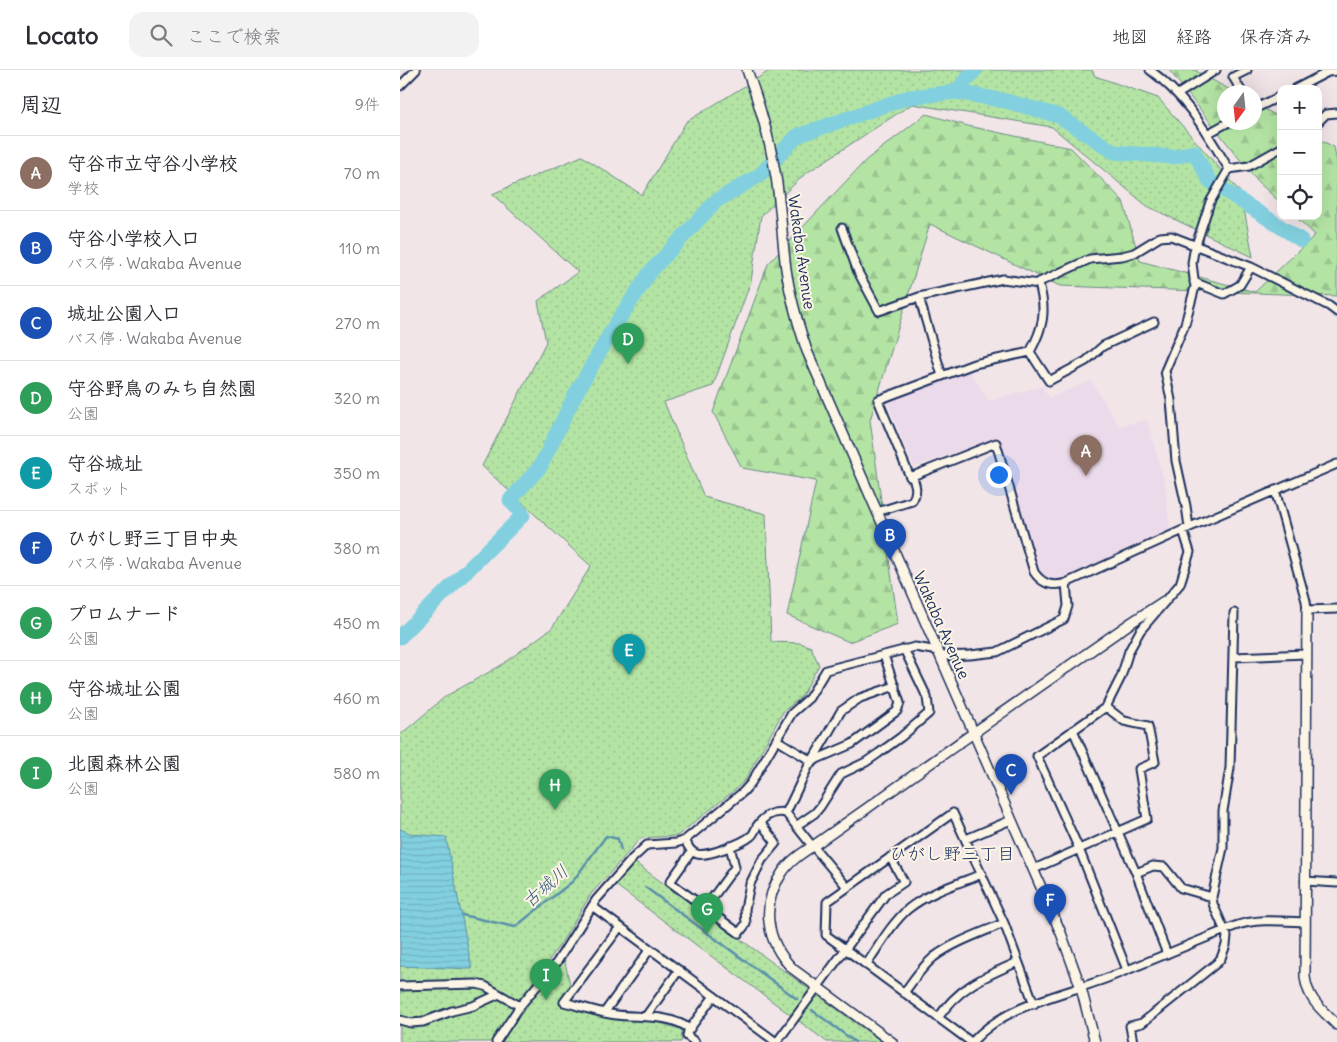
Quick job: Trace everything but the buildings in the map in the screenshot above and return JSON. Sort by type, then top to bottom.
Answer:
[{"type":"street","points":[[400,86],[416,70]]},
{"type":"street","name":"Wakaba Avenue","points":[[747,70],[761,108],[770,146],[776,178],[786,270],[798,323],[814,372],[1061,933],[1081,988],[1095,1042]]},
{"type":"street","points":[[1150,70],[1168,83],[1192,110],[1229,170]]},
{"type":"street","points":[[1178,94],[1216,70]]},
{"type":"street","points":[[1238,85],[1233,77],[1247,70]]},
{"type":"street","points":[[1303,85],[1328,72],[1337,71]]},
{"type":"street","points":[[1262,106],[1277,98]]},
{"type":"street","points":[[1322,118],[1326,114],[1337,112]]},
{"type":"street","points":[[1207,134],[1217,129]]},
{"type":"street","points":[[1127,970],[1079,849],[1037,756],[1106,707],[1121,677],[1128,651],[1140,631],[1180,584],[1190,552],[1186,528],[1186,506],[1176,461],[1171,400],[1165,370],[1185,324],[1195,287],[1192,263],[1210,202],[1229,170],[1249,166],[1277,150]]},
{"type":"street","points":[[842,228],[858,272],[879,311],[920,297],[1003,278],[1037,283],[1090,260],[1134,253],[1160,237],[1176,237],[1251,266],[1329,306],[1337,312]]},
{"type":"street","points":[[1194,282],[1224,294],[1240,285],[1251,266]]},
{"type":"street","points":[[877,512],[912,501],[916,496],[916,487],[912,476],[910,477],[878,400],[974,364],[1030,352],[1039,336],[1044,318],[1041,292],[1037,283]]},
{"type":"street","points":[[920,297],[942,376]]},
{"type":"street","points":[[1030,352],[1049,381],[1086,361],[1103,346],[1154,322]]},
{"type":"street","points":[[912,476],[996,443],[1034,572],[1038,578],[1047,584],[1066,583],[1186,528],[1337,464]]},
{"type":"street","points":[[1275,490],[1307,610],[1306,988],[1317,1005],[1337,1025]]},
{"type":"street","points":[[496,1042],[520,1006],[557,962],[592,906],[633,858],[647,845],[676,843],[685,840],[747,788],[792,713],[809,698],[826,670],[915,647],[939,654],[970,655],[997,652],[1060,622],[1067,612],[1066,583]]},
{"type":"street","points":[[892,1042],[793,969],[783,959],[775,945],[769,926],[768,915],[773,889],[782,872],[790,863],[813,846],[1164,601]]},
{"type":"street","points":[[1307,610],[1337,609]]},
{"type":"street","points":[[1133,1042],[1130,1026],[1142,1023],[1217,963],[1226,945],[1227,936],[1213,904],[1212,897],[1223,848],[1223,811],[1230,768],[1234,613]]},
{"type":"street","points":[[796,826],[815,813],[826,800],[841,774],[866,762],[929,713],[927,697],[904,650]]},
{"type":"street","points":[[1234,657],[1306,654]]},
{"type":"street","points":[[812,762],[852,744],[896,711],[900,703],[884,655]]},
{"type":"street","points":[[786,813],[809,765],[841,711],[860,698],[895,686]]},
{"type":"street","points":[[1034,869],[1146,819],[1138,769],[1155,762],[1148,726],[1124,721],[1106,707]]},
{"type":"street","points":[[1073,730],[1136,873],[1167,954]]},
{"type":"street","points":[[777,740],[812,762]]},
{"type":"street","points":[[685,840],[692,851],[704,855],[750,837],[760,822],[772,813],[779,811],[786,813],[847,888]]},
{"type":"street","points":[[1034,1004],[1004,923],[953,813],[827,902],[826,935],[972,1042],[982,1030],[1003,1016],[1081,988],[1245,922],[1305,922]]},
{"type":"street","points":[[966,839],[1011,820]]},
{"type":"street","points":[[692,851],[670,882],[739,933],[746,924],[745,909],[750,884],[762,860],[776,843],[760,822]]},
{"type":"street","points":[[705,908],[735,867],[730,846]]},
{"type":"street","points":[[592,906],[777,1042],[886,894],[904,882],[890,858]]},
{"type":"street","points":[[1136,873],[1153,866],[1164,867],[1184,890],[1212,897]]},
{"type":"street","points":[[866,964],[894,925],[908,910],[931,895],[982,874]]},
{"type":"street","points":[[1305,881],[1337,883]]},
{"type":"street","points":[[904,993],[919,972],[934,957],[964,940],[1004,923]]},
{"type":"street","points":[[620,927],[564,1002],[604,1013],[626,1016],[655,1016],[684,1025],[687,1036],[695,1042]]},
{"type":"street","points":[[604,1013],[650,949]]},
{"type":"street","points":[[938,1018],[946,1006],[966,988],[984,977],[1018,962]]},
{"type":"street","points":[[646,1016],[679,970]]},
{"type":"street","points":[[400,986],[476,984],[485,986],[520,1006]]},
{"type":"street","points":[[400,1020],[411,1023],[423,1022],[452,1011],[473,1006],[499,994]]},
{"type":"street","points":[[687,1036],[714,996]]},
{"type":"shaded area","points":[[970,371],[989,401],[1042,386],[1049,398],[1091,381],[1119,426],[1147,420],[1165,484],[1170,531],[1068,576],[1046,579],[1039,572],[998,437],[914,467],[886,400]]},
{"type":"green space","points":[[771,70],[1092,70],[1095,76],[1158,98],[1241,193],[1253,257],[1147,206],[1052,127],[912,104],[805,174],[761,216],[751,281],[713,386],[664,402],[704,497],[766,514],[771,642],[800,643],[811,647],[819,665],[802,696],[783,712],[745,780],[677,836],[641,838],[591,894],[561,943],[492,1042],[400,1042],[400,735],[446,696],[500,666],[552,628],[591,566],[482,466],[546,342],[538,301],[578,272],[492,194],[582,156],[642,195],[686,122]]},
{"type":"green space","points":[[1169,70],[1197,70],[1221,85],[1217,85],[1217,130],[1262,130],[1262,108],[1277,116],[1277,199],[1257,181]]},
{"type":"green space","points":[[926,114],[968,126],[1071,148],[1123,201],[1140,261],[1255,292],[1315,235],[1299,220],[1322,220],[1322,141],[1334,147],[1337,163],[1337,296],[1060,286],[930,224],[870,420],[898,624],[849,642],[787,615],[816,481],[742,468],[713,412],[768,264],[866,160]]},
{"type":"green space","points":[[634,862],[882,1042],[827,1042],[614,884]]},
{"type":"green space","points":[[564,958],[571,989],[558,1004],[607,1018],[653,1021],[680,1029],[683,1033],[681,1042],[501,1042],[520,1013]]},
{"type":"water","points":[[400,829],[412,834],[446,837],[472,969],[400,966]]},
{"type":"waterway","points":[[400,637],[523,515],[510,500],[540,467],[575,395],[615,325],[651,271],[716,201],[760,175],[797,136],[909,97],[956,92],[975,70]]},
{"type":"waterway","points":[[956,92],[1006,101],[1059,116],[1114,152],[1173,157],[1194,152],[1210,181],[1301,240]]},
{"type":"waterway","name":"古城川","points":[[462,915],[515,927],[573,881],[606,836],[618,839],[621,850]]},
{"type":"waterway","name":"古城川","points":[[645,887],[797,999]]},
{"type":"waterway","name":"古城川","points":[[812,1010],[855,1042]]},
{"type":"place","name":"守谷野鳥のみち自然園","points":[[628,364]]},
{"type":"place","name":"守谷市立守谷小学校","points":[[1086,476]]},
{"type":"place","name":"守谷小学校入口","points":[[890,560]]},
{"type":"place","name":"守谷城址","points":[[629,675]]},
{"type":"place","name":"城址公園入口","points":[[1011,795]]},
{"type":"place","name":"守谷城址公園","points":[[555,810]]},
{"type":"place","name":"ひがし野三丁目中央","points":[[1050,925]]},
{"type":"place","name":"プロムナード","points":[[707,934]]},
{"type":"place","name":"北園森林公園","points":[[546,1000]]},
{"type":"district","name":"ひがし野三丁目","points":[[952,853]]}]
